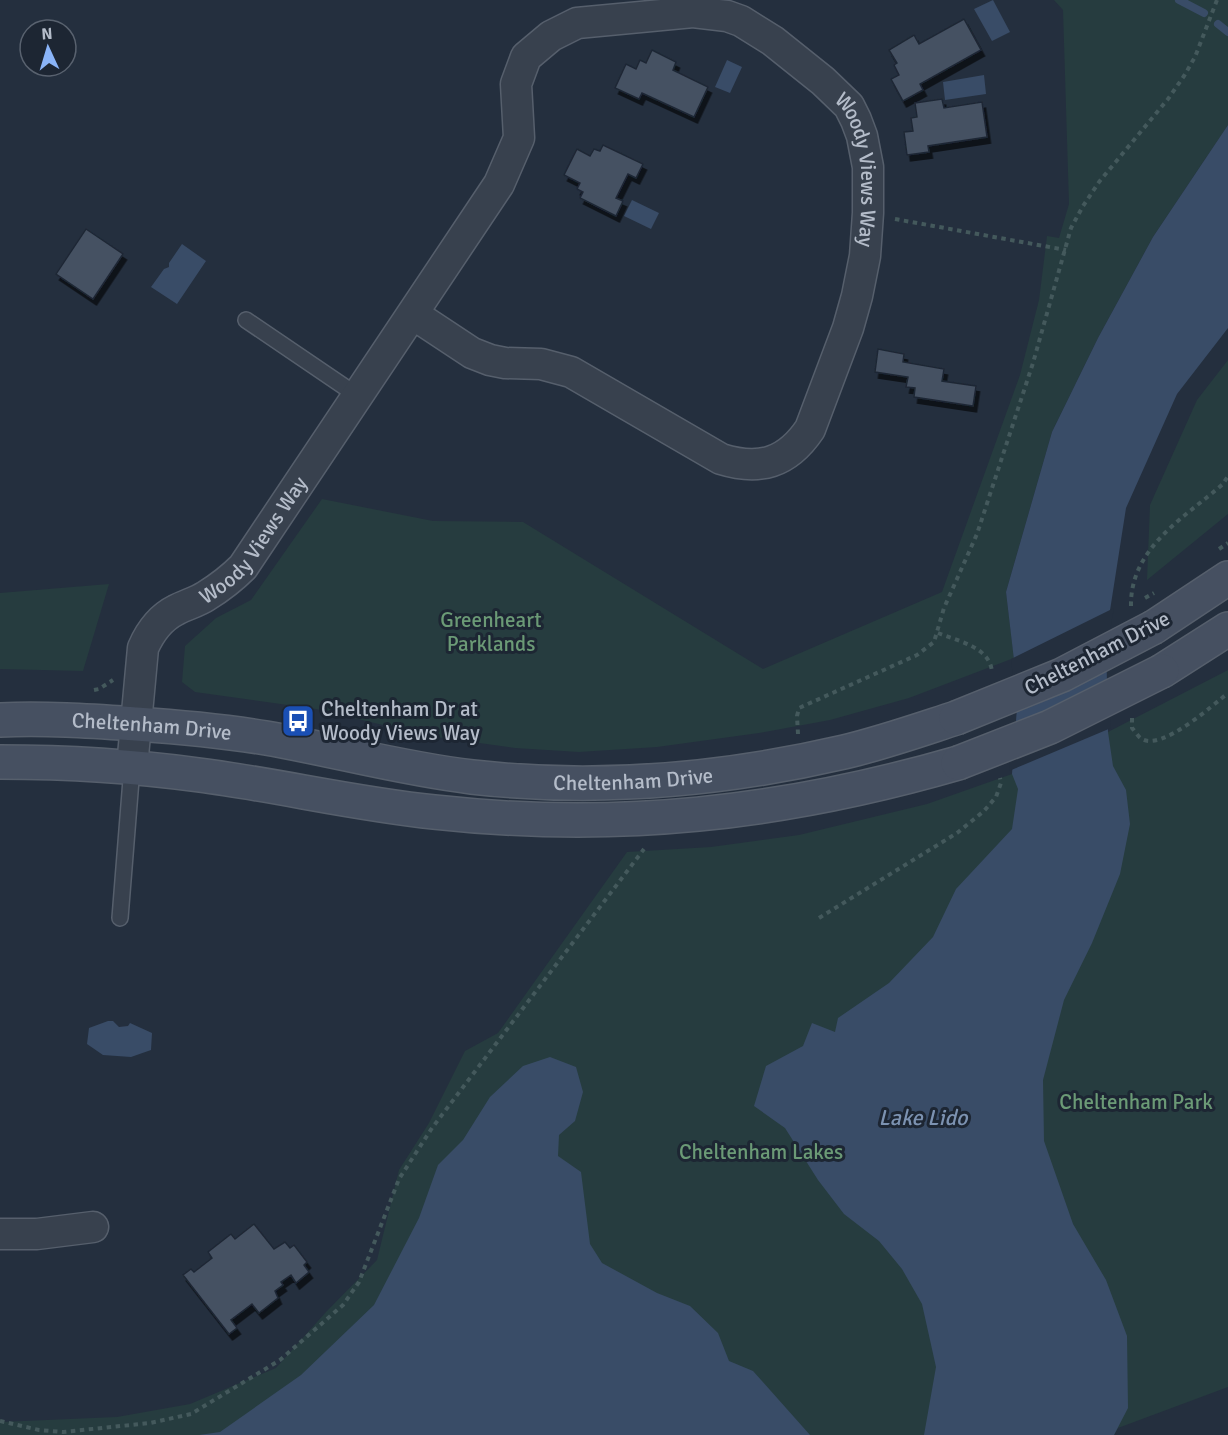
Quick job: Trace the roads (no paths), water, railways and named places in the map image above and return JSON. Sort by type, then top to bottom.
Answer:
[{"type":"main road","name":"Cheltenham Drive","points":[[0,720],[58,719],[201,729],[267,738],[414,768],[470,777],[518,781],[603,783],[720,774],[784,764],[890,739],[956,718],[1062,675],[1154,627],[1228,578]]},
{"type":"main road","name":"Cheltenham Drive","points":[[0,762],[78,763],[132,767],[199,775],[433,812],[533,821],[598,821],[724,813],[856,791],[958,763],[1050,727],[1162,671],[1228,629]]},
{"type":"street","name":"Woody Views Way","points":[[132,767],[143,648],[148,635],[159,621],[174,610],[205,597],[232,578],[243,567],[499,184],[519,138],[516,84],[526,57],[551,36],[577,22],[693,12],[710,13],[741,21],[773,41],[837,93],[849,106],[856,120],[866,151],[868,213],[865,256],[857,296],[848,328],[810,429],[800,443],[787,454],[771,462],[739,465],[721,459],[571,372],[548,365],[490,360],[465,348],[413,314]]},
{"type":"street","points":[[0,1234],[37,1234],[93,1227]]},
{"type":"lane","points":[[246,320],[358,396]]},
{"type":"lane","points":[[120,918],[132,767]]},
{"type":"water","points":[[993,0],[1010,32],[992,41],[974,9]]},
{"type":"water","points":[[727,60],[742,67],[730,93],[715,87]]},
{"type":"water","points":[[984,75],[986,94],[945,100],[943,82]]},
{"type":"water","name":"Lake Lido","points":[[1228,125],[1228,328],[1177,394],[1126,508],[1106,636],[1108,732],[1113,766],[1126,790],[1130,824],[1120,874],[1092,943],[1064,1000],[1043,1080],[1044,1141],[1073,1224],[1106,1280],[1127,1336],[1128,1408],[1114,1435],[924,1435],[936,1367],[922,1304],[902,1269],[879,1241],[844,1214],[818,1180],[785,1128],[754,1106],[766,1066],[803,1046],[812,1023],[835,1032],[838,1018],[889,983],[933,937],[956,889],[1012,829],[1018,789],[1012,774],[1018,694],[1006,592],[1052,432],[1098,338],[1153,237]]},
{"type":"water","points":[[632,200],[659,213],[651,229],[624,216]]},
{"type":"water","points":[[182,244],[206,261],[177,304],[151,287],[164,269],[169,267],[169,263]]},
{"type":"water","points":[[113,1021],[119,1027],[128,1026],[130,1023],[152,1033],[151,1050],[131,1057],[103,1055],[87,1044],[89,1028]]},
{"type":"water","points":[[550,1057],[576,1067],[583,1092],[575,1121],[559,1135],[558,1156],[581,1172],[590,1244],[602,1263],[657,1293],[690,1306],[718,1333],[729,1361],[753,1371],[810,1435],[199,1435],[220,1432],[301,1375],[374,1305],[419,1218],[438,1165],[463,1140],[490,1097],[523,1066]]},
{"type":"waterway","points":[[1179,0],[1204,13]]},
{"type":"waterway","points":[[1218,24],[1228,32]]},
{"type":"place","name":"Cheltenham Dr at Woody Views Way","points":[[298,721]]},
{"type":"park label","name":"Greenheart Parklands","points":[[491,632]]},
{"type":"park label","name":"Cheltenham Park","points":[[1136,1102]]},
{"type":"park label","name":"Cheltenham Lakes","points":[[761,1152]]}]
